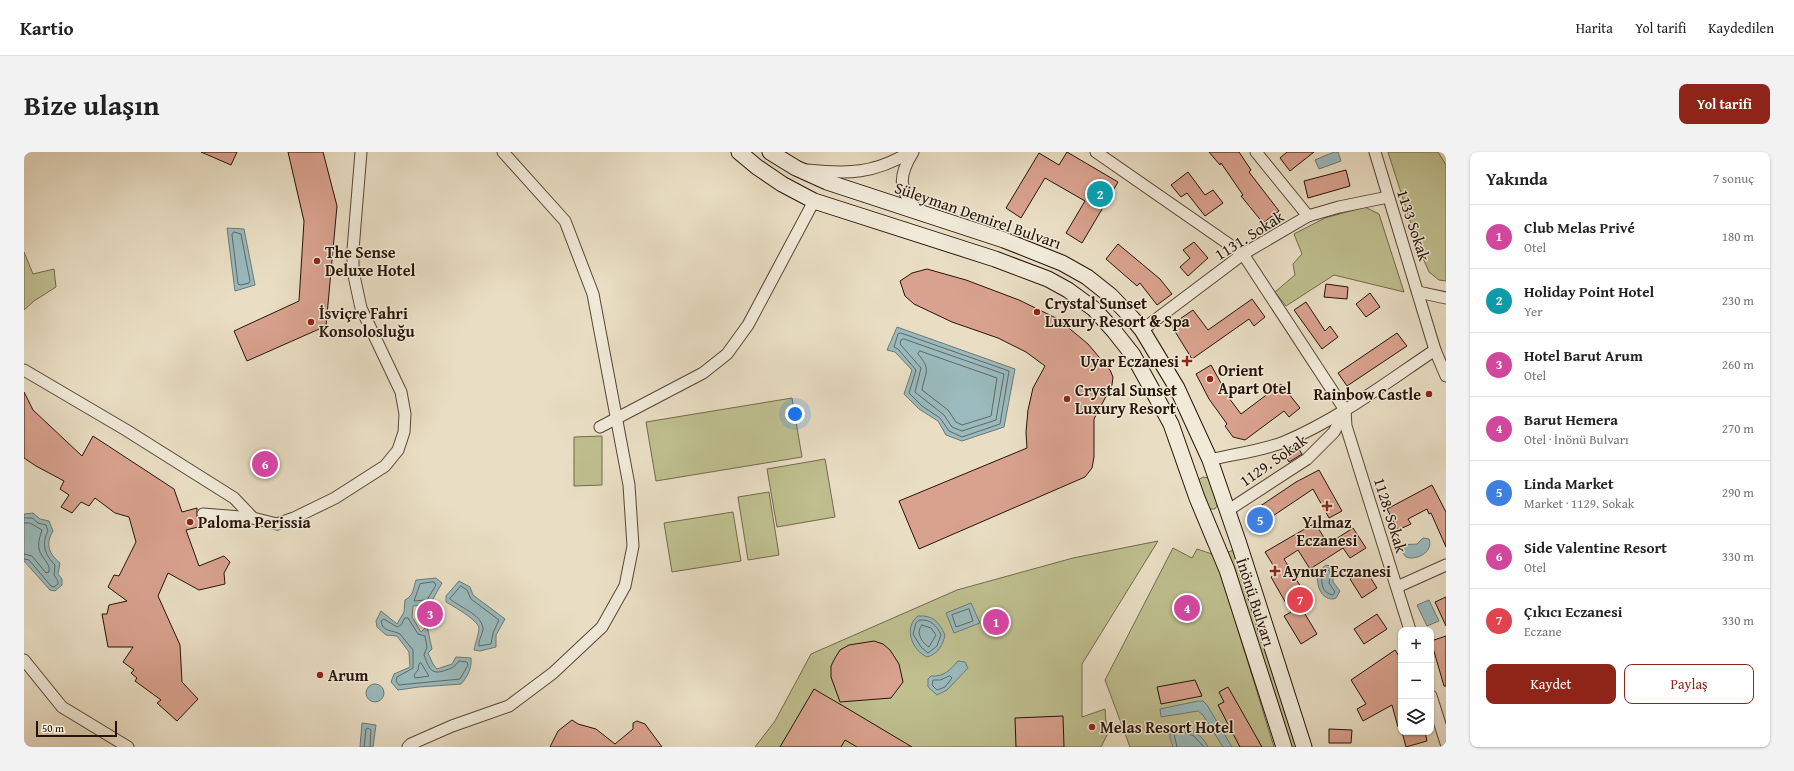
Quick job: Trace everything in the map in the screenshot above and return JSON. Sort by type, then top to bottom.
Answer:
[{"type":"main road","points":[[739,152],[756,167],[782,184],[814,201],[995,259],[1048,279],[1068,290],[1094,309],[1133,355],[1172,424],[1187,471],[1210,460]]},
{"type":"main road","name":"Süleyman Demirel Bulvarı","points":[[770,152],[796,168],[827,182],[1004,240],[1062,263],[1087,277],[1111,296],[1142,330],[1177,388],[1210,460],[1304,747]]},
{"type":"main road","name":"İnönü Bulvarı","points":[[1187,471],[1206,523],[1227,570],[1284,747]]},
{"type":"main road","points":[[1206,523],[1227,511]]},
{"type":"street","points":[[203,514],[254,518],[278,524],[335,498],[385,466],[398,450],[404,432],[405,414],[402,392],[361,308],[353,271],[353,250],[361,152]]},
{"type":"street","points":[[408,747],[411,744],[452,726],[509,706],[553,673],[602,627],[625,586],[633,546],[629,485],[593,294],[565,221],[503,152]]},
{"type":"street","points":[[796,168],[847,173],[858,172],[879,167],[912,152]]},
{"type":"street","points":[[912,152],[905,165],[902,179],[904,193],[909,202],[920,213]]},
{"type":"street","points":[[1096,152],[1243,254],[1345,410]]},
{"type":"street","points":[[1256,152],[1308,216]]},
{"type":"street","name":"1133 Sokak","points":[[1375,152],[1435,350],[1446,376]]},
{"type":"street","name":"1131. Sokak","points":[[1142,330],[1243,254],[1308,216],[1339,207],[1388,197]]},
{"type":"street","points":[[600,427],[616,420],[703,373],[727,354],[748,325],[814,201]]},
{"type":"street","points":[[1418,292],[1446,298]]},
{"type":"street","name":"1129. Sokak","points":[[1210,460],[1283,442],[1345,410],[1435,350]]},
{"type":"street","points":[[24,370],[126,430],[234,498],[254,518]]},
{"type":"street","name":"1129. Sokak","points":[[1227,511],[1307,459],[1334,432],[1345,410]]},
{"type":"street","name":"1128. Sokak","points":[[1345,410],[1346,426],[1409,627]]},
{"type":"street","points":[[1397,587],[1446,565]]},
{"type":"street","points":[[24,660],[62,707],[128,747]]},
{"type":"street","points":[[1432,699],[1446,743]]},
{"type":"green space","points":[[1388,152],[1438,152],[1446,165],[1446,281],[1439,280],[1429,272],[1419,249]]},
{"type":"green space","points":[[1365,207],[1379,214],[1404,292],[1334,275],[1286,306],[1275,292],[1295,275],[1293,264],[1302,254],[1294,234],[1325,218]]},
{"type":"green space","points":[[24,252],[33,274],[54,269],[56,287],[34,301],[24,310]]},
{"type":"green space","points":[[792,398],[802,457],[656,481],[646,422]]},
{"type":"green space","points":[[602,436],[602,485],[574,486],[574,437]]},
{"type":"green space","points":[[825,459],[835,517],[777,527],[767,469]]},
{"type":"green space","points":[[1203,477],[1209,478],[1218,504],[1215,509],[1208,509],[1198,480]]},
{"type":"green space","points":[[769,492],[779,555],[748,560],[738,497]]},
{"type":"green space","points":[[733,512],[741,561],[672,572],[664,523]]},
{"type":"green space","points":[[1158,541],[1082,664],[1082,717],[1105,709],[1107,735],[1101,747],[755,747],[775,721],[811,654],[957,590],[1073,558]]},
{"type":"green space","points":[[1173,548],[1192,558],[1197,549],[1212,554],[1218,565],[1274,747],[1130,747],[1105,680]]},
{"type":"green space","points":[[1234,550],[1297,747],[1291,747],[1228,552]]},
{"type":"water","points":[[1334,152],[1338,152],[1341,161],[1319,169],[1315,160]]},
{"type":"water","points":[[227,228],[244,229],[255,285],[235,291]]},
{"type":"water","points":[[897,327],[1015,369],[1004,427],[962,441],[946,435],[938,421],[919,409],[904,394],[912,370],[895,352],[887,350]]},
{"type":"water","points":[[33,513],[40,519],[49,521],[53,531],[49,540],[49,548],[53,556],[60,563],[58,574],[62,579],[62,585],[55,591],[50,590],[24,561],[24,514]]},
{"type":"water","points":[[1423,538],[1429,539],[1430,544],[1427,551],[1415,558],[1406,557],[1402,552],[1404,547],[1406,545],[1417,544]]},
{"type":"water","points":[[1326,565],[1332,567],[1334,573],[1333,582],[1340,591],[1336,598],[1333,599],[1324,596],[1318,585],[1318,571]]},
{"type":"water","points":[[436,578],[442,583],[430,604],[413,606],[412,617],[421,632],[427,626],[432,649],[428,653],[437,669],[452,664],[456,657],[471,658],[468,675],[461,684],[398,690],[391,682],[394,674],[410,667],[409,652],[397,636],[386,635],[377,627],[376,621],[381,611],[397,624],[404,612],[405,600],[412,594],[416,580]]},
{"type":"water","points":[[459,581],[470,587],[473,595],[505,619],[496,635],[496,647],[480,651],[474,650],[479,630],[478,625],[465,614],[446,602],[446,596]]},
{"type":"water","points":[[1429,600],[1439,621],[1427,626],[1417,605]]},
{"type":"water","points":[[971,603],[980,623],[954,633],[946,613]]},
{"type":"water","points":[[918,616],[928,617],[935,620],[945,635],[939,649],[931,656],[927,657],[922,654],[917,649],[911,638],[911,626],[913,621]]},
{"type":"water","points":[[958,661],[965,662],[968,668],[947,690],[937,695],[928,687],[928,679],[931,676],[943,674]]},
{"type":"water","points":[[375,684],[381,687],[384,693],[381,699],[375,702],[369,699],[366,693],[369,687]]},
{"type":"water","points":[[1203,701],[1207,705],[1232,747],[1223,747],[1203,715],[1198,711],[1161,717],[1160,709]]},
{"type":"water","points":[[362,723],[376,725],[373,747],[360,747]]},
{"type":"water","points":[[1177,726],[1187,728],[1196,733],[1203,739],[1208,747],[1173,747],[1170,738],[1170,731]]},
{"type":"building","points":[[201,152],[237,152],[231,165]]},
{"type":"building","name":"The Sense Deluxe Hotel","points":[[288,152],[323,152],[337,206],[326,326],[247,361],[234,331],[299,301],[304,221]]},
{"type":"building","points":[[1067,152],[1118,182],[1082,243],[1066,233],[1085,201],[1045,178],[1021,218],[1006,208],[1039,153],[1059,165]]},
{"type":"building","points":[[1209,152],[1239,152],[1251,170],[1249,172],[1279,211],[1263,223],[1241,196],[1243,195],[1221,163],[1220,165]]},
{"type":"building","points":[[1287,152],[1314,152],[1290,171],[1280,158]]},
{"type":"building","points":[[1346,170],[1350,186],[1308,198],[1304,181]]},
{"type":"building","points":[[1188,172],[1205,195],[1213,190],[1223,203],[1205,216],[1187,193],[1181,197],[1171,185]]},
{"type":"building","points":[[1194,242],[1208,258],[1188,276],[1180,267],[1190,258],[1183,250]]},
{"type":"building","points":[[1118,244],[1160,279],[1172,294],[1157,305],[1140,283],[1137,286],[1106,259]]},
{"type":"building","name":"Crystal Sunset Luxury Resort","points":[[927,269],[966,280],[1019,300],[1058,319],[1088,344],[1110,370],[1113,377],[1112,385],[1094,419],[1094,457],[1092,468],[1085,477],[919,549],[899,501],[1027,448],[1026,432],[1028,410],[1033,388],[1045,366],[1026,352],[998,338],[952,322],[914,304],[905,296],[900,281],[912,273]]},
{"type":"building","points":[[1326,284],[1348,287],[1347,299],[1324,297]]},
{"type":"building","points":[[1370,293],[1380,307],[1366,317],[1356,304]]},
{"type":"building","points":[[1252,299],[1265,317],[1254,326],[1249,319],[1192,359],[1171,325],[1193,310],[1208,330]]},
{"type":"building","points":[[1306,302],[1325,331],[1330,326],[1338,337],[1322,349],[1294,310]]},
{"type":"building","points":[[1397,333],[1407,346],[1347,386],[1338,373]]},
{"type":"building","points":[[1211,365],[1222,385],[1220,386],[1241,414],[1281,384],[1300,408],[1289,417],[1284,411],[1245,440],[1233,437],[1225,426],[1227,424],[1209,399],[1196,374]]},
{"type":"building","points":[[24,392],[33,410],[82,456],[93,436],[174,489],[182,512],[197,508],[197,517],[202,526],[186,530],[199,566],[224,556],[230,562],[224,573],[225,584],[199,590],[168,573],[158,596],[180,645],[182,682],[198,699],[177,721],[157,703],[161,700],[135,681],[137,678],[131,673],[134,670],[123,662],[133,647],[108,647],[102,614],[107,614],[109,605],[127,601],[108,587],[114,575],[119,576],[136,542],[129,517],[115,513],[95,498],[89,506],[81,502],[72,513],[61,507],[69,495],[60,489],[64,481],[24,458]]},
{"type":"building","points":[[1297,446],[1302,454],[1289,462],[1284,454]]},
{"type":"building","points":[[1319,470],[1342,511],[1329,518],[1313,489],[1258,526],[1250,513],[1296,482]]},
{"type":"building","points":[[1432,485],[1446,512],[1446,547],[1431,513],[1429,514],[1427,509],[1408,519],[1411,524],[1398,530],[1387,509]]},
{"type":"building","points":[[1315,523],[1328,544],[1353,528],[1366,548],[1350,558],[1343,548],[1310,569],[1298,550],[1284,559],[1305,594],[1296,599],[1317,634],[1301,644],[1284,616],[1291,612],[1271,577],[1278,573],[1265,552]]},
{"type":"building","points":[[1365,569],[1377,588],[1362,598],[1350,579]]},
{"type":"building","points":[[1446,597],[1446,626],[1435,602]]},
{"type":"building","points":[[1377,614],[1387,629],[1364,644],[1354,629]]},
{"type":"building","points":[[1446,636],[1446,686],[1444,686],[1434,651],[1434,640]]},
{"type":"building","points":[[874,641],[883,644],[890,650],[899,664],[903,682],[891,698],[840,702],[831,677],[831,666],[835,658],[840,650],[849,645]]},
{"type":"building","points":[[1395,650],[1398,654],[1398,727],[1392,705],[1363,721],[1357,709],[1366,704],[1351,680]]},
{"type":"building","points":[[1195,680],[1202,696],[1161,704],[1157,687]]},
{"type":"building","points":[[1228,687],[1262,747],[1240,747],[1218,705],[1224,702],[1219,692]]},
{"type":"building","points":[[814,689],[912,747],[857,747],[845,740],[841,747],[780,747]]},
{"type":"building","points":[[1063,716],[1064,747],[1016,747],[1015,718]]},
{"type":"building","points":[[572,720],[578,724],[596,729],[615,744],[633,729],[633,723],[637,721],[645,724],[662,747],[550,747],[558,731]]},
{"type":"building","points":[[1329,729],[1352,730],[1351,743],[1329,743]]},
{"type":"building","points":[[1403,735],[1426,735],[1427,741],[1406,747]]},
{"type":"place","name":"Holiday Point Hotel","points":[[1100,194]]},
{"type":"place","name":"The Sense Deluxe Hotel","points":[[317,261]]},
{"type":"place","name":"Crystal Sunset Luxury Resort & Spa","points":[[1037,312]]},
{"type":"place","name":"İsviçre Fahri Konsolosluğu","points":[[311,322]]},
{"type":"place","name":"Uyar Eczanesi","points":[[1187,361]]},
{"type":"place","name":"Orient Apart Otel","points":[[1210,379]]},
{"type":"place","name":"Rainbow Castle","points":[[1429,394]]},
{"type":"place","name":"Crystal Sunset Luxury Resort","points":[[1067,399]]},
{"type":"place","name":"Side Valentine Resort","points":[[265,464]]},
{"type":"place","name":"Yılmaz Eczanesi","points":[[1327,506]]},
{"type":"place","name":"Linda Market","points":[[1260,520]]},
{"type":"place","name":"Paloma Perissia","points":[[190,522]]},
{"type":"place","name":"Aynur Eczanesi","points":[[1275,571]]},
{"type":"place","name":"Çıkıcı Eczanesi","points":[[1300,600]]},
{"type":"place","name":"Barut Hemera","points":[[1187,608]]},
{"type":"place","name":"Hotel Barut Arum","points":[[430,614]]},
{"type":"place","name":"Club Melas Privé","points":[[996,622]]},
{"type":"place","name":"Arum","points":[[320,675]]},
{"type":"place","name":"Melas Resort Hotel","points":[[1092,727]]}]
